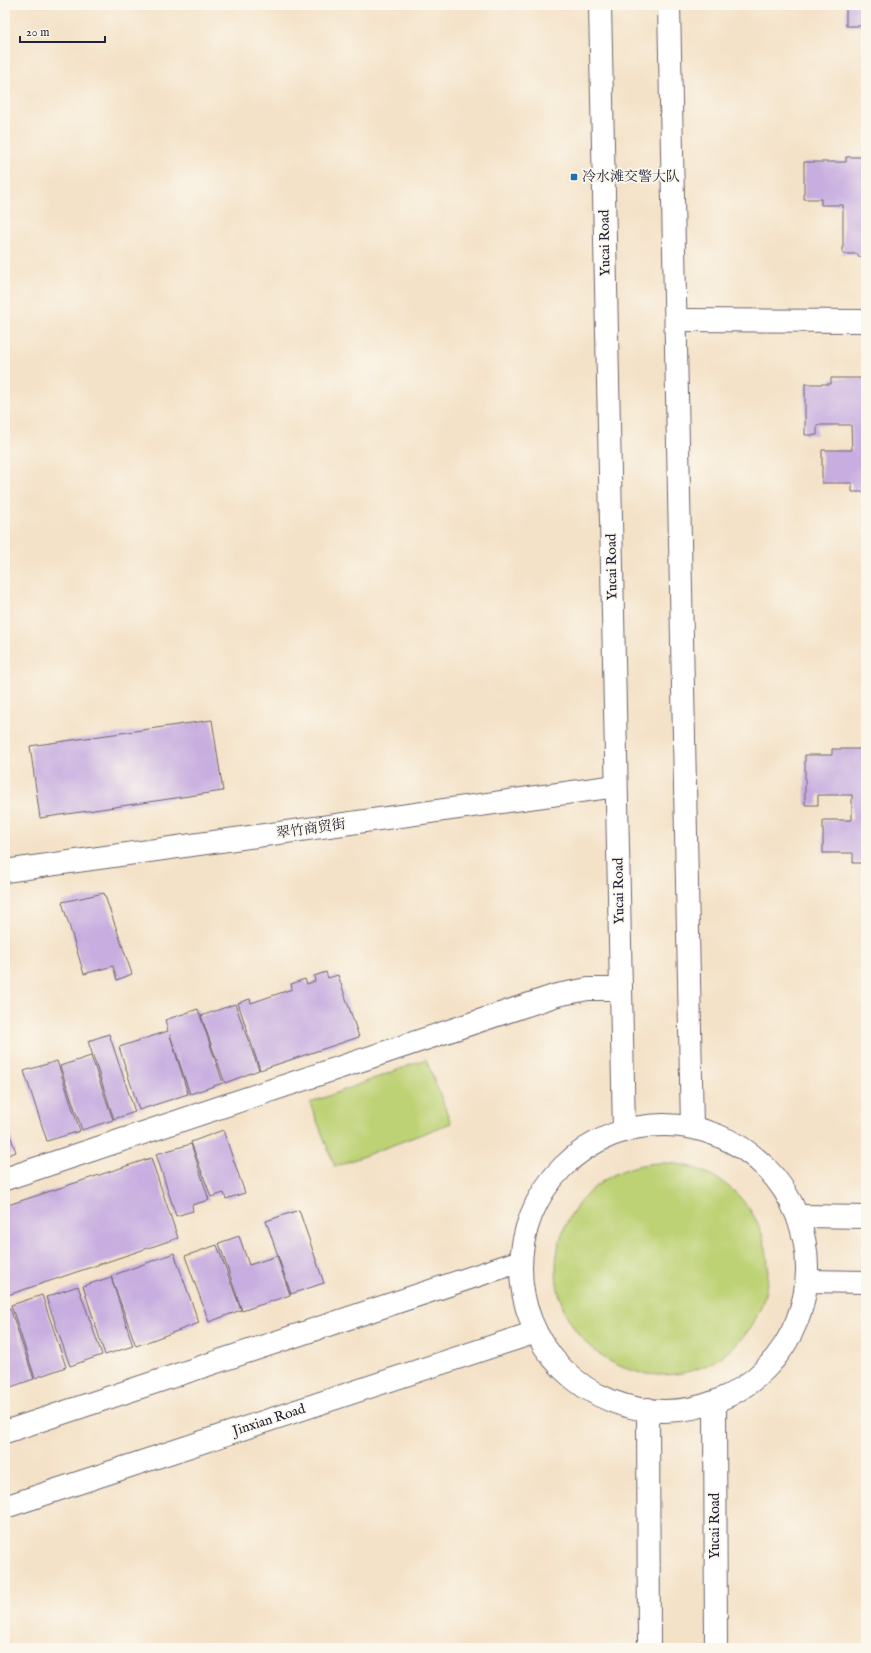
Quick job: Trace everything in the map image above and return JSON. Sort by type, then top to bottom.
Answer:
[{"type":"main road","name":"Yucai Road","points":[[600,5],[624,1130]]},
{"type":"main road","points":[[669,5],[692,1127]]},
{"type":"main road","points":[[676,320],[866,321]]},
{"type":"main road","name":"翠竹商贸街","points":[[5,871],[616,786]]},
{"type":"main road","points":[[5,1179],[557,995],[588,989],[621,989]]},
{"type":"main road","points":[[692,1127],[742,1147],[777,1178],[802,1216],[807,1281],[793,1331],[760,1378],[715,1405],[648,1409],[609,1398],[566,1372],[533,1333],[518,1262],[530,1210],[569,1160],[624,1130],[692,1127]]},
{"type":"main road","points":[[802,1216],[866,1217]]},
{"type":"main road","points":[[5,1432],[518,1262]]},
{"type":"main road","points":[[807,1281],[866,1282]]},
{"type":"main road","name":"Jinxian Road","points":[[5,1508],[533,1333]]},
{"type":"main road","name":"Yucai Road","points":[[715,1405],[716,1648]]},
{"type":"main road","points":[[648,1409],[649,1648]]},
{"type":"green space","points":[[426,1059],[451,1123],[335,1167],[310,1103]]},
{"type":"green space","points":[[652,1163],[672,1163],[693,1167],[712,1175],[737,1194],[750,1210],[760,1228],[766,1248],[768,1269],[766,1290],[760,1310],[750,1328],[737,1344],[712,1363],[693,1371],[672,1375],[652,1375],[631,1371],[612,1363],[595,1351],[580,1336],[568,1319],[560,1300],[556,1279],[556,1259],[560,1238],[568,1219],[580,1202],[595,1187],[612,1175],[631,1167]]},
{"type":"building","points":[[846,5],[866,5],[866,26],[846,26]]},
{"type":"building","points":[[846,157],[866,157],[866,257],[858,257],[858,254],[843,254],[843,205],[821,205],[821,199],[804,199],[804,162],[846,162]]},
{"type":"building","points":[[831,378],[866,378],[866,492],[852,492],[852,483],[822,483],[822,450],[852,450],[851,425],[817,425],[817,435],[805,435],[805,384],[831,384]]},
{"type":"building","points":[[212,720],[223,791],[40,818],[30,746]]},
{"type":"building","points":[[832,749],[866,749],[866,863],[853,863],[853,853],[823,853],[823,820],[852,820],[852,795],[818,795],[818,805],[805,805],[805,755],[832,755]]},
{"type":"building","points":[[104,893],[132,974],[117,980],[113,966],[84,974],[62,902]]},
{"type":"building","points":[[326,972],[328,978],[338,975],[359,1037],[260,1070],[238,1003],[250,999],[251,1003],[292,989],[291,984],[305,979],[307,984],[315,981],[314,976]]},
{"type":"building","points":[[235,1004],[259,1070],[225,1083],[201,1016]]},
{"type":"building","points":[[198,1009],[223,1083],[190,1094],[170,1035],[188,1094],[139,1110],[119,1047],[168,1031],[165,1020]]},
{"type":"building","points":[[109,1034],[135,1112],[114,1119],[88,1041]]},
{"type":"building","points":[[91,1056],[113,1120],[82,1130],[60,1066]]},
{"type":"building","points":[[57,1061],[80,1131],[47,1141],[24,1071]]},
{"type":"building","points":[[5,1121],[16,1152],[5,1156]]},
{"type":"building","points":[[223,1130],[245,1193],[226,1199],[224,1193],[211,1197],[191,1142]]},
{"type":"building","points":[[191,1144],[209,1200],[192,1205],[193,1211],[176,1216],[156,1154]]},
{"type":"building","points":[[151,1158],[178,1238],[5,1296],[5,1206]]},
{"type":"building","points":[[299,1210],[324,1283],[291,1294],[266,1221]]},
{"type":"building","points":[[239,1236],[249,1265],[277,1256],[290,1295],[242,1311],[219,1243]]},
{"type":"building","points":[[217,1245],[241,1310],[209,1322],[185,1256]]},
{"type":"building","points":[[174,1253],[199,1323],[136,1346],[111,1276]]},
{"type":"building","points":[[111,1277],[133,1346],[105,1355],[83,1286]]},
{"type":"building","points":[[78,1286],[102,1355],[70,1366],[46,1297]]},
{"type":"building","points":[[42,1295],[66,1367],[35,1378],[11,1305]]},
{"type":"building","points":[[10,1308],[34,1379],[5,1389],[5,1310]]},
{"type":"place","name":"冷水滩交警大队","points":[[574,177]]}]
